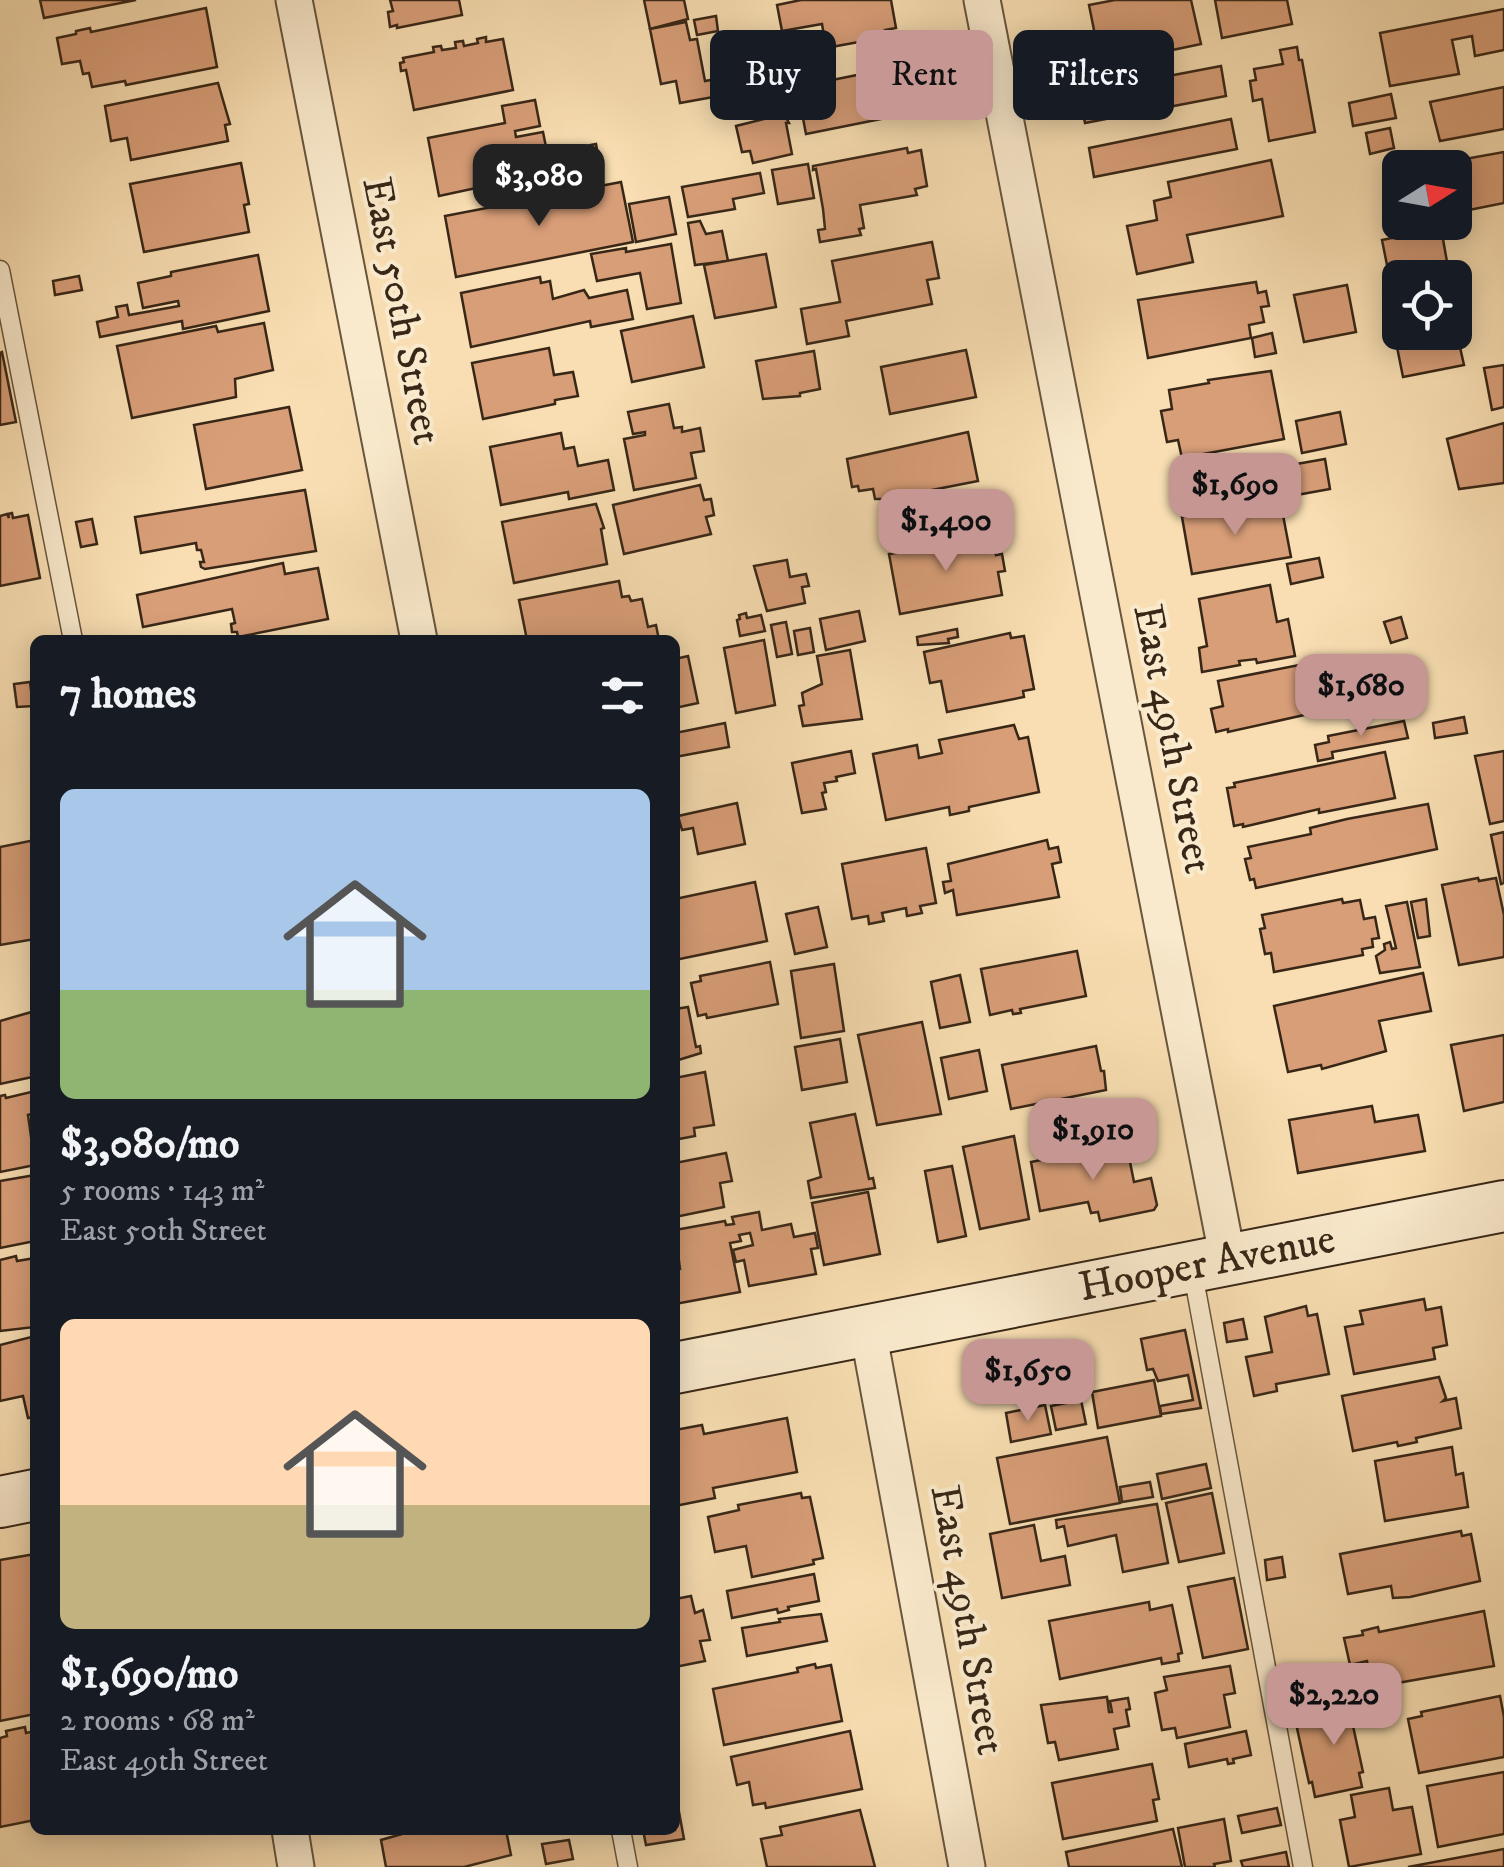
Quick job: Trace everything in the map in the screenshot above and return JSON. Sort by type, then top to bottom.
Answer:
[{"type":"street","name":"East 50th Street","points":[[294,0],[419,635]]},
{"type":"street","name":"East 49th Street","points":[[982,0],[1210,1263]]},
{"type":"street","name":"Hooper Avenue","points":[[680,1367],[1504,1206]]},
{"type":"street","name":"East 49th Street","points":[[868,1330],[967,1867]]},
{"type":"street","points":[[0,1502],[30,1496]]},
{"type":"street","points":[[291,1835],[296,1867]]},
{"type":"lane","points":[[0,270],[73,635]]},
{"type":"lane","points":[[1210,1263],[1303,1867]]},
{"type":"lane","points":[[623,1835],[628,1867]]},
{"type":"building","points":[[40,0],[136,0],[44,18]]},
{"type":"building","points":[[390,0],[459,0],[462,15],[390,27]]},
{"type":"building","points":[[644,0],[684,0],[688,19],[650,29]]},
{"type":"building","points":[[801,0],[891,0],[896,28],[856,30],[856,42],[836,46],[836,30],[823,30],[822,24],[782,30],[777,5]]},
{"type":"building","points":[[1115,0],[1191,0],[1201,44],[1174,50],[1174,30],[1094,30],[1089,5]]},
{"type":"building","points":[[1215,0],[1287,0],[1292,24],[1222,38]]},
{"type":"building","points":[[206,8],[217,67],[126,85],[125,81],[92,87],[89,73],[83,74],[80,61],[62,64],[57,38],[90,28],[91,32]]},
{"type":"building","points":[[1504,9],[1504,50],[1475,56],[1472,36],[1452,40],[1459,74],[1390,86],[1380,33]]},
{"type":"building","points":[[716,16],[718,30],[697,35],[694,20]]},
{"type":"building","points":[[686,22],[690,40],[697,39],[705,81],[710,80],[710,98],[680,103],[676,81],[661,84],[650,29]]},
{"type":"building","points":[[486,37],[486,42],[503,39],[513,90],[414,110],[406,70],[401,71],[403,58],[434,52],[433,47],[456,48],[455,42],[463,41],[464,46],[478,43],[477,39]]},
{"type":"building","points":[[1297,47],[1315,132],[1269,141],[1262,99],[1253,101],[1250,81],[1256,80],[1254,69],[1283,64],[1280,50]]},
{"type":"building","points":[[1221,66],[1226,96],[1174,106],[1174,75]]},
{"type":"building","points":[[856,75],[856,120],[876,120],[806,134],[803,120],[836,120],[836,79]]},
{"type":"building","points":[[218,83],[230,124],[225,125],[228,141],[131,160],[127,138],[111,141],[105,106]]},
{"type":"building","points":[[1504,87],[1504,129],[1440,141],[1430,102]]},
{"type":"building","points":[[1391,94],[1396,118],[1353,126],[1349,103]]},
{"type":"building","points":[[535,100],[540,126],[515,131],[516,137],[543,132],[551,172],[439,196],[428,138],[505,123],[502,106]]},
{"type":"building","points":[[1231,119],[1237,149],[1094,177],[1089,148]]},
{"type":"building","points":[[760,120],[787,120],[792,154],[753,163],[750,151],[742,152],[736,126]]},
{"type":"building","points":[[1390,128],[1394,148],[1370,154],[1366,133]]},
{"type":"building","points":[[596,144],[599,162],[579,166],[575,148]]},
{"type":"building","points":[[907,148],[908,153],[921,150],[927,186],[915,189],[917,195],[860,205],[864,228],[859,229],[861,235],[820,242],[818,230],[825,229],[813,166]]},
{"type":"building","points":[[1504,152],[1504,203],[1472,209],[1472,158]]},
{"type":"building","points":[[1271,160],[1283,216],[1187,235],[1193,262],[1137,274],[1127,226],[1157,220],[1154,201],[1171,197],[1168,182]]},
{"type":"building","points":[[241,163],[249,204],[244,205],[249,232],[144,252],[130,184]]},
{"type":"building","points":[[808,164],[814,198],[778,204],[772,170]]},
{"type":"building","points":[[760,173],[764,193],[733,199],[735,209],[688,217],[682,187]]},
{"type":"building","points":[[621,182],[633,242],[456,277],[445,216]]},
{"type":"building","points":[[669,197],[676,234],[636,242],[629,204]]},
{"type":"building","points":[[700,221],[706,234],[722,231],[728,261],[695,265],[688,223]]},
{"type":"building","points":[[1382,240],[1443,240],[1447,260],[1386,260]]},
{"type":"building","points":[[932,242],[939,278],[927,280],[932,304],[846,321],[849,336],[807,344],[801,309],[840,302],[832,261]]},
{"type":"building","points":[[671,244],[681,303],[647,309],[640,273],[597,281],[591,254]]},
{"type":"building","points":[[766,254],[776,307],[715,318],[704,265]]},
{"type":"building","points":[[258,255],[269,311],[183,329],[182,321],[100,337],[97,322],[118,317],[116,307],[127,305],[129,315],[179,306],[178,301],[143,308],[138,283],[171,276],[171,272]]},
{"type":"building","points":[[79,276],[82,290],[55,295],[53,281]]},
{"type":"building","points":[[540,277],[541,283],[550,281],[553,299],[584,290],[589,298],[627,290],[633,319],[591,327],[590,321],[471,347],[461,293]]},
{"type":"building","points":[[1256,282],[1258,293],[1266,291],[1269,306],[1261,307],[1264,322],[1249,325],[1251,338],[1148,358],[1138,300]]},
{"type":"building","points":[[1347,285],[1356,332],[1304,342],[1294,295]]},
{"type":"building","points":[[693,316],[704,367],[632,382],[621,331]]},
{"type":"building","points":[[264,323],[273,370],[235,379],[236,397],[132,418],[117,346],[216,326],[218,332]]},
{"type":"building","points":[[1272,333],[1276,353],[1255,357],[1252,338]]},
{"type":"building","points":[[549,348],[554,375],[573,372],[578,396],[483,419],[472,363]]},
{"type":"building","points":[[966,350],[976,397],[890,414],[881,367]]},
{"type":"building","points":[[1398,350],[1461,350],[1464,365],[1403,377]]},
{"type":"building","points":[[814,351],[820,389],[800,396],[763,399],[756,361]]},
{"type":"building","points":[[0,353],[16,422],[0,425]]},
{"type":"building","points":[[1504,365],[1504,407],[1492,410],[1484,368]]},
{"type":"building","points":[[1271,371],[1284,439],[1182,458],[1178,440],[1167,442],[1161,411],[1172,409],[1169,390]]},
{"type":"building","points":[[669,404],[674,428],[682,427],[682,432],[700,428],[704,451],[691,453],[696,478],[634,490],[624,439],[645,432],[633,434],[628,412]]},
{"type":"building","points":[[289,407],[302,470],[206,489],[194,425]]},
{"type":"building","points":[[1340,412],[1346,444],[1302,453],[1296,421]]},
{"type":"building","points":[[1504,423],[1504,483],[1459,489],[1447,439]]},
{"type":"building","points":[[968,432],[978,481],[886,499],[875,499],[873,489],[859,491],[858,486],[852,487],[847,459]]},
{"type":"building","points":[[561,433],[564,449],[574,447],[578,466],[608,460],[614,490],[569,499],[568,492],[501,505],[490,447]]},
{"type":"building","points":[[1325,459],[1330,489],[1291,496],[1285,466]]},
{"type":"building","points":[[700,485],[704,500],[711,499],[714,515],[706,517],[711,534],[624,554],[613,505]]},
{"type":"building","points":[[305,490],[316,551],[205,569],[201,567],[200,562],[204,562],[196,543],[141,553],[135,517]]},
{"type":"building","points":[[1271,501],[1274,516],[1283,515],[1291,557],[1192,574],[1182,517]]},
{"type":"building","points":[[596,504],[604,528],[601,529],[607,564],[514,583],[502,522]]},
{"type":"building","points":[[12,513],[13,518],[28,515],[40,578],[0,586],[0,516],[7,514],[9,518]]},
{"type":"building","points":[[92,519],[97,544],[81,547],[76,522]]},
{"type":"building","points":[[992,536],[996,555],[1002,554],[1005,571],[998,572],[1002,595],[900,614],[889,554],[916,550],[915,541],[931,539],[932,546]]},
{"type":"building","points":[[1319,558],[1323,577],[1291,584],[1287,564]]},
{"type":"building","points":[[787,560],[790,577],[806,574],[809,586],[802,587],[805,603],[767,611],[754,566]]},
{"type":"building","points":[[283,563],[285,574],[318,568],[328,619],[238,635],[232,632],[232,609],[143,627],[137,595]]},
{"type":"building","points":[[619,581],[622,597],[629,596],[631,601],[642,599],[648,627],[656,625],[658,635],[526,635],[519,600]]},
{"type":"building","points":[[1270,585],[1277,622],[1288,619],[1295,656],[1257,663],[1256,659],[1239,661],[1240,665],[1202,672],[1199,648],[1207,646],[1199,599]]},
{"type":"building","points":[[859,611],[865,641],[826,650],[820,619]]},
{"type":"building","points":[[746,613],[747,618],[761,615],[765,631],[740,636],[737,620]]},
{"type":"building","points":[[1401,617],[1407,638],[1391,643],[1384,622]]},
{"type":"building","points":[[786,622],[792,654],[777,657],[771,625]]},
{"type":"building","points":[[810,628],[814,652],[798,655],[794,631]]},
{"type":"building","points":[[957,629],[958,637],[948,639],[949,643],[918,645],[917,637]]},
{"type":"building","points":[[1010,633],[1011,638],[1024,636],[1034,689],[1023,691],[1024,697],[947,712],[941,681],[930,683],[924,652]]},
{"type":"building","points":[[764,640],[775,705],[736,713],[724,648]]},
{"type":"building","points":[[850,650],[862,719],[803,726],[799,706],[804,705],[802,693],[822,684],[817,656]]},
{"type":"building","points":[[688,656],[698,703],[680,707],[680,658]]},
{"type":"building","points":[[1330,659],[1340,707],[1216,732],[1211,709],[1223,706],[1218,681]]},
{"type":"building","points":[[30,682],[30,706],[17,707],[14,684]]},
{"type":"building","points":[[1464,717],[1467,733],[1435,738],[1433,723]]},
{"type":"building","points":[[1404,721],[1408,738],[1332,752],[1333,758],[1318,761],[1315,745],[1329,742],[1328,736]]},
{"type":"building","points":[[725,723],[729,747],[680,756],[680,732]]},
{"type":"building","points":[[1014,725],[1019,739],[1028,737],[1039,792],[950,815],[949,807],[886,820],[873,754],[917,745],[919,758],[942,753],[939,740]]},
{"type":"building","points":[[851,751],[855,773],[824,783],[826,809],[802,813],[792,763]]},
{"type":"building","points":[[1504,751],[1504,821],[1490,824],[1475,756]]},
{"type":"building","points":[[1385,752],[1395,798],[1234,826],[1227,788],[1235,787],[1234,783]]},
{"type":"building","points":[[737,803],[745,844],[698,854],[693,828],[682,830],[680,816]]},
{"type":"building","points":[[1428,804],[1437,849],[1256,888],[1254,879],[1250,880],[1245,859],[1251,858],[1248,847],[1311,834],[1310,828],[1347,819]]},
{"type":"building","points":[[1504,832],[1504,883],[1501,884],[1491,835]]},
{"type":"building","points":[[1047,840],[1049,849],[1058,847],[1061,862],[1052,864],[1059,897],[957,915],[953,890],[945,893],[943,882],[951,881],[948,864]]},
{"type":"building","points":[[30,841],[30,940],[0,945],[0,847]]},
{"type":"building","points":[[926,848],[936,903],[920,906],[922,913],[907,916],[906,908],[882,913],[884,921],[869,924],[868,916],[852,919],[842,864]]},
{"type":"building","points":[[1496,878],[1504,915],[1504,957],[1459,965],[1442,885]]},
{"type":"building","points":[[755,882],[767,941],[680,959],[680,898]]},
{"type":"building","points":[[1342,899],[1343,903],[1360,900],[1364,919],[1375,917],[1379,938],[1372,939],[1373,947],[1362,949],[1363,955],[1274,972],[1271,953],[1265,954],[1260,929],[1265,928],[1262,915]]},
{"type":"building","points":[[1426,899],[1430,936],[1418,938],[1411,902]]},
{"type":"building","points":[[1407,902],[1420,967],[1380,973],[1376,956],[1385,950],[1384,944],[1390,942],[1392,949],[1396,948],[1386,906]]},
{"type":"building","points":[[818,907],[827,947],[795,954],[786,914]]},
{"type":"building","points":[[1077,951],[1086,996],[1020,1009],[1021,1013],[1013,1014],[1012,1010],[990,1015],[981,969]]},
{"type":"building","points":[[770,962],[778,1004],[707,1018],[706,1014],[698,1016],[691,983],[701,981],[700,976]]},
{"type":"building","points":[[834,964],[844,1031],[801,1038],[791,971]]},
{"type":"building","points":[[1423,973],[1431,1011],[1379,1021],[1386,1051],[1322,1069],[1321,1065],[1288,1072],[1274,1006]]},
{"type":"building","points":[[960,975],[970,1022],[940,1028],[931,982]]},
{"type":"building","points":[[688,1007],[696,1047],[700,1046],[701,1053],[680,1059],[680,1008]]},
{"type":"building","points":[[30,1012],[30,1077],[0,1084],[0,1021]]},
{"type":"building","points":[[922,1022],[941,1114],[877,1125],[858,1035]]},
{"type":"building","points":[[1504,1035],[1504,1102],[1464,1111],[1451,1045]]},
{"type":"building","points":[[840,1039],[847,1082],[802,1090],[795,1047]]},
{"type":"building","points":[[1096,1046],[1106,1090],[1011,1109],[1002,1065]]},
{"type":"building","points":[[979,1050],[987,1091],[949,1099],[941,1058]]},
{"type":"building","points":[[705,1072],[714,1125],[694,1128],[695,1136],[680,1139],[680,1077]]},
{"type":"building","points":[[30,1092],[30,1166],[0,1172],[0,1096]]},
{"type":"building","points":[[1372,1106],[1375,1122],[1418,1115],[1425,1151],[1298,1173],[1289,1120]]},
{"type":"building","points":[[855,1114],[869,1179],[873,1178],[875,1188],[811,1198],[808,1181],[821,1177],[810,1123]]},
{"type":"building","points":[[1014,1136],[1029,1219],[980,1229],[963,1147]]},
{"type":"building","points":[[1116,1145],[1117,1149],[1127,1147],[1134,1182],[1151,1178],[1157,1205],[1154,1210],[1100,1221],[1098,1212],[1091,1213],[1088,1202],[1040,1211],[1031,1162]]},
{"type":"building","points":[[726,1153],[732,1181],[720,1183],[724,1207],[680,1216],[680,1162]]},
{"type":"building","points":[[952,1166],[966,1236],[938,1242],[925,1171]]},
{"type":"building","points":[[30,1176],[30,1242],[0,1248],[0,1181]]},
{"type":"building","points":[[868,1192],[880,1254],[824,1265],[812,1203]]},
{"type":"building","points":[[759,1212],[762,1230],[791,1224],[794,1237],[815,1233],[818,1248],[811,1249],[816,1274],[749,1286],[744,1260],[736,1262],[733,1250],[753,1245],[750,1233],[739,1235],[741,1241],[730,1243],[740,1292],[680,1303],[680,1229],[725,1221],[726,1225],[734,1224],[732,1217]]},
{"type":"building","points":[[16,1256],[17,1261],[30,1259],[30,1328],[0,1331],[0,1260]]},
{"type":"building","points":[[1424,1299],[1426,1310],[1441,1307],[1447,1345],[1433,1348],[1435,1359],[1354,1374],[1345,1327],[1363,1324],[1360,1311]]},
{"type":"building","points":[[1306,1306],[1308,1316],[1317,1314],[1329,1374],[1276,1384],[1277,1391],[1254,1396],[1246,1357],[1272,1352],[1265,1317]]},
{"type":"building","points":[[1243,1319],[1247,1339],[1227,1342],[1224,1323]]},
{"type":"building","points":[[1185,1330],[1201,1408],[1161,1414],[1160,1406],[1193,1400],[1188,1375],[1158,1381],[1153,1369],[1147,1370],[1141,1339]]},
{"type":"building","points":[[30,1337],[30,1418],[23,1396],[0,1401],[0,1345]]},
{"type":"building","points":[[1439,1377],[1446,1398],[1443,1401],[1456,1398],[1461,1428],[1416,1438],[1417,1442],[1353,1451],[1342,1396]]},
{"type":"building","points":[[1154,1380],[1161,1416],[1098,1428],[1092,1392]]},
{"type":"building","points":[[1081,1400],[1086,1424],[1056,1430],[1051,1406]]},
{"type":"building","points":[[1045,1405],[1051,1434],[1011,1442],[1006,1413]]},
{"type":"building","points":[[787,1418],[797,1472],[713,1488],[715,1498],[680,1505],[680,1429],[702,1425],[704,1434]]},
{"type":"building","points":[[1107,1437],[1120,1503],[1010,1524],[997,1458]]},
{"type":"building","points":[[1452,1447],[1456,1475],[1463,1473],[1468,1507],[1385,1521],[1375,1461]]},
{"type":"building","points":[[1206,1464],[1211,1488],[1162,1499],[1157,1474]]},
{"type":"building","points":[[1150,1482],[1153,1497],[1122,1502],[1120,1487]]},
{"type":"building","points":[[801,1493],[802,1498],[810,1497],[823,1558],[813,1560],[814,1564],[752,1577],[746,1546],[715,1552],[708,1517],[739,1510],[738,1505]]},
{"type":"building","points":[[1212,1493],[1224,1553],[1179,1562],[1166,1503]]},
{"type":"building","points":[[1157,1504],[1168,1563],[1123,1572],[1116,1535],[1068,1546],[1064,1526],[1057,1528],[1056,1520]]},
{"type":"building","points":[[1034,1525],[1041,1561],[1065,1556],[1070,1585],[1002,1598],[990,1534]]},
{"type":"building","points":[[1461,1531],[1462,1536],[1471,1534],[1480,1581],[1410,1597],[1393,1598],[1391,1586],[1348,1594],[1340,1554]]},
{"type":"building","points":[[30,1555],[30,1715],[0,1721],[0,1560]]},
{"type":"building","points":[[1282,1557],[1285,1577],[1267,1580],[1265,1560]]},
{"type":"building","points":[[814,1574],[819,1601],[778,1613],[777,1609],[732,1618],[727,1591]]},
{"type":"building","points":[[1234,1578],[1248,1649],[1203,1658],[1188,1587]]},
{"type":"building","points":[[691,1596],[695,1613],[703,1610],[710,1640],[700,1641],[705,1661],[680,1666],[680,1598]]},
{"type":"building","points":[[1149,1602],[1150,1610],[1172,1605],[1182,1653],[1178,1654],[1179,1661],[1162,1664],[1161,1658],[1060,1679],[1049,1621]]},
{"type":"building","points":[[1484,1611],[1494,1666],[1386,1685],[1382,1665],[1368,1668],[1367,1661],[1350,1665],[1344,1638],[1378,1627],[1379,1632]]},
{"type":"building","points":[[821,1614],[827,1641],[747,1656],[742,1628]]},
{"type":"building","points":[[815,1664],[816,1668],[831,1665],[842,1721],[724,1745],[713,1689],[798,1672],[797,1668]]},
{"type":"building","points":[[1230,1666],[1235,1693],[1224,1695],[1230,1727],[1177,1738],[1175,1728],[1162,1730],[1155,1693],[1167,1690],[1164,1677]]},
{"type":"building","points":[[1500,1696],[1504,1757],[1419,1773],[1408,1719],[1422,1716],[1421,1712]]},
{"type":"building","points":[[1107,1697],[1109,1712],[1110,1701],[1128,1698],[1129,1726],[1114,1729],[1118,1749],[1059,1760],[1055,1742],[1048,1743],[1041,1705]]},
{"type":"building","points":[[1379,1702],[1382,1720],[1353,1726],[1363,1772],[1359,1773],[1362,1787],[1315,1797],[1295,1719]]},
{"type":"building","points":[[25,1727],[26,1733],[30,1732],[30,1821],[0,1827],[0,1738],[7,1736],[6,1731]]},
{"type":"building","points":[[850,1731],[862,1789],[766,1808],[765,1803],[753,1805],[749,1782],[737,1785],[731,1757]]},
{"type":"building","points":[[1246,1731],[1251,1755],[1233,1759],[1234,1763],[1228,1764],[1227,1759],[1189,1767],[1185,1744]]},
{"type":"building","points":[[1152,1764],[1159,1799],[1153,1800],[1157,1821],[1063,1839],[1052,1783]]},
{"type":"building","points":[[1504,1772],[1504,1834],[1438,1847],[1427,1786]]},
{"type":"building","points":[[1389,1788],[1393,1810],[1412,1807],[1421,1854],[1349,1867],[1340,1820],[1355,1817],[1351,1795]]},
{"type":"building","points":[[1277,1808],[1281,1825],[1242,1833],[1238,1816]]},
{"type":"building","points":[[860,1810],[875,1867],[767,1867],[761,1839],[782,1835],[780,1827]]},
{"type":"building","points":[[680,1817],[684,1839],[646,1845],[644,1835],[680,1835]]},
{"type":"building","points":[[1224,1819],[1231,1861],[1214,1864],[1215,1867],[1185,1867],[1178,1828]]},
{"type":"building","points":[[1173,1829],[1182,1867],[1069,1867],[1066,1852]]},
{"type":"building","points":[[398,1835],[507,1835],[511,1855],[464,1867],[386,1867],[381,1840]]},
{"type":"building","points":[[569,1840],[573,1859],[546,1864],[542,1844]]},
{"type":"building","points":[[1504,1849],[1504,1867],[1408,1867]]},
{"type":"building","points":[[1286,1852],[1289,1867],[1243,1867],[1241,1861]]}]
